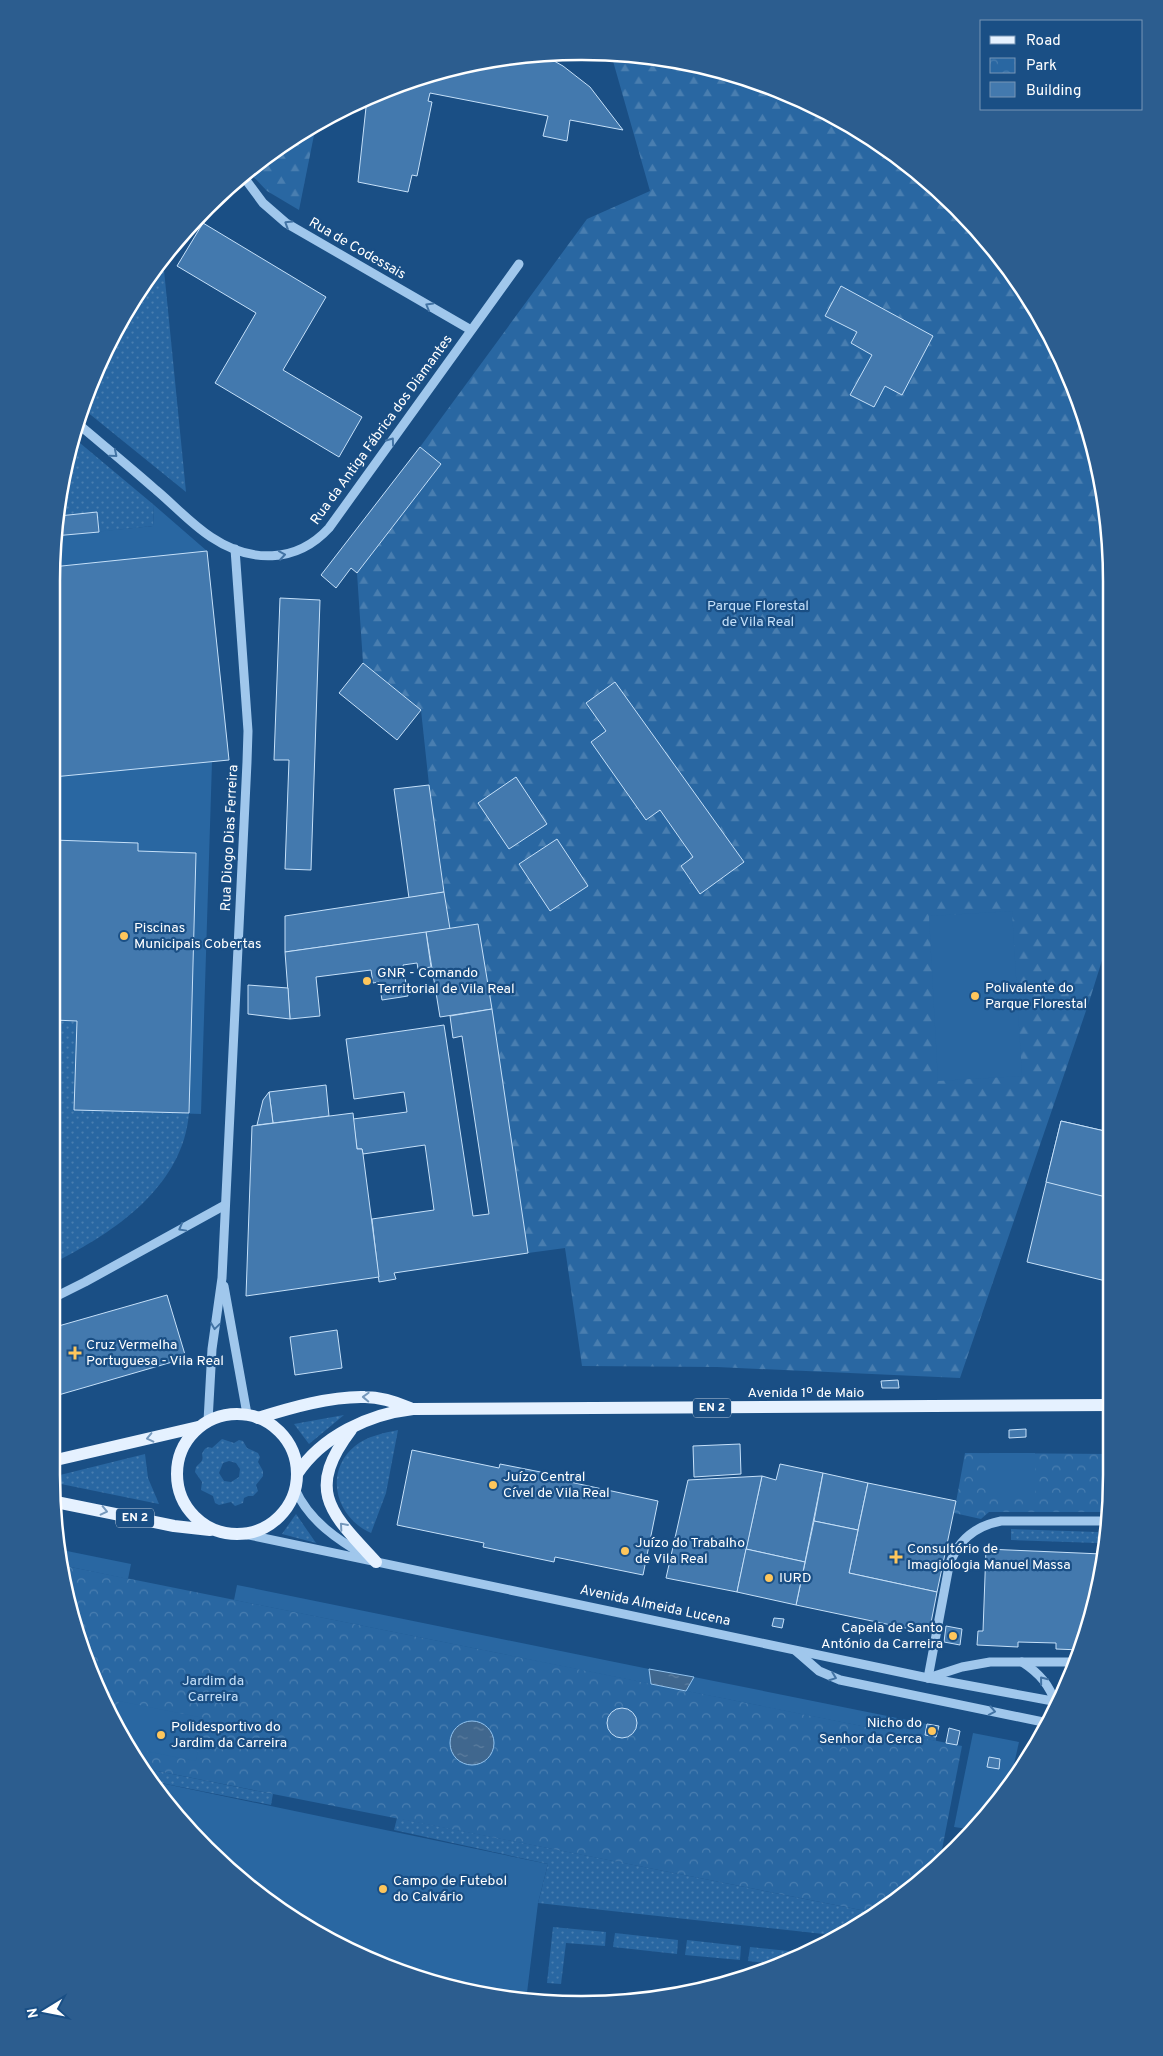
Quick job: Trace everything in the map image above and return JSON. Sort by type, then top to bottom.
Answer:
[{"type":"main road","name":"Avenida 1º de Maio","points":[[252,1416],[364,1397],[388,1400],[413,1409]]},
{"type":"main road","name":"Avenida 1º de Maio","points":[[297,1474],[313,1455],[354,1426],[383,1414],[413,1409],[1103,1405]]},
{"type":"main road","name":"EN 2","points":[[60,1459],[203,1424],[234,1414],[252,1416],[271,1424],[285,1440],[295,1459],[297,1474],[295,1489],[288,1506],[276,1520],[261,1530],[244,1534],[224,1534],[199,1522],[187,1509],[179,1493],[176,1475],[179,1457],[186,1441],[203,1424]]},
{"type":"main road","points":[[354,1426],[333,1458],[327,1475],[327,1495],[338,1521],[376,1562]]},
{"type":"main road","name":"EN 2","points":[[61,1503],[174,1526],[215,1531]]},
{"type":"street","name":"Rua de Codessais","points":[[247,182],[263,204],[286,223],[471,330]]},
{"type":"street","name":"Rua da Antiga Fábrica dos Diamantes","points":[[235,549],[251,554],[271,556],[293,553],[315,542],[328,528],[519,264]]},
{"type":"street","points":[[84,428],[204,532],[235,549]]},
{"type":"street","name":"Rua Diogo Dias Ferreira","points":[[222,1278],[248,746],[235,549]]},
{"type":"street","points":[[60,1294],[85,1282],[225,1205]]},
{"type":"street","points":[[222,1278],[252,1416]]},
{"type":"street","points":[[203,1424],[222,1278]]},
{"type":"street","name":"Avenida Almeida Lucena","points":[[295,1489],[306,1509],[328,1531],[376,1562]]},
{"type":"street","points":[[928,1678],[949,1566],[955,1552],[968,1536],[985,1525],[1001,1521],[1101,1521]]},
{"type":"street","name":"Avenida Almeida Lucena","points":[[244,1534],[928,1678],[1050,1702]]},
{"type":"street","points":[[794,1649],[819,1671],[835,1679],[1040,1721]]},
{"type":"street","points":[[1021,1661],[1035,1670],[1044,1680],[1053,1697]]},
{"type":"street","name":"Avenida Almeida Lucena","points":[[928,1678],[976,1664],[1021,1661],[1068,1662]]},
{"type":"green space","name":"Parque Florestal de Vila Real","points":[[613,61],[650,64],[716,78],[781,100],[842,130],[871,148],[925,189],[974,238],[995,264],[1033,321],[1049,351],[1075,414],[1085,447],[1099,513],[1102,547],[1103,957],[960,1378],[717,1367],[582,1366],[565,1248],[528,1253],[478,924],[450,929],[429,785],[421,710],[363,663],[357,573],[441,464],[420,447],[587,219],[650,191]]},
{"type":"green space","points":[[314,134],[299,210],[267,191],[253,177]]},
{"type":"green space","points":[[164,270],[186,492],[88,413],[114,351],[130,321]]},
{"type":"green space","points":[[79,442],[154,505],[153,526],[99,532],[97,512],[64,515]]},
{"type":"green space","points":[[154,505],[207,551],[229,759],[212,762],[201,1114],[74,1110],[77,1021],[60,1020],[60,582],[62,535],[153,526]]},
{"type":"green space","name":"Polivalente do Parque Florestal","points":[[1012,911],[1022,1076],[938,1081],[929,916]]},
{"type":"green space","points":[[60,1020],[77,1021],[189,1113],[184,1139],[174,1163],[160,1184],[142,1204],[122,1221],[60,1259]]},
{"type":"green space","points":[[344,1415],[309,1444],[294,1424]]},
{"type":"green space","points":[[398,1430],[386,1493],[371,1533],[349,1517],[342,1506],[338,1494],[339,1468],[345,1457],[355,1446],[376,1435]]},
{"type":"green space","points":[[222,1439],[234,1443],[239,1440],[243,1441],[247,1448],[258,1453],[260,1457],[258,1462],[263,1471],[263,1476],[256,1485],[258,1491],[253,1496],[244,1498],[243,1503],[235,1506],[231,1502],[219,1505],[215,1503],[213,1496],[201,1490],[202,1482],[195,1472],[196,1467],[202,1460],[202,1454],[205,1449],[212,1448]],"holes":[[[229,1461],[236,1463],[240,1469],[239,1477],[231,1482],[224,1481],[219,1473],[223,1463]]]},
{"type":"green space","points":[[965,1453],[1103,1454],[1102,1512],[989,1512],[981,1519],[954,1513]]},
{"type":"green space","points":[[989,1453],[1035,1453],[1035,1496],[989,1496]]},
{"type":"green space","points":[[145,1454],[148,1478],[159,1504],[60,1484],[60,1475]]},
{"type":"green space","points":[[296,1514],[316,1543],[282,1534]]},
{"type":"green space","points":[[1011,1529],[1098,1532],[1098,1543],[1011,1540]]},
{"type":"green space","points":[[65,1551],[131,1564],[128,1579],[68,1567]]},
{"type":"green space","name":"Jardim da Carreira","points":[[68,1566],[962,1746],[942,1851],[899,1888],[866,1911],[152,1770],[130,1735],[100,1674],[78,1609]]},
{"type":"green space","points":[[237,1585],[649,1669],[651,1684],[234,1600]]},
{"type":"green space","points":[[694,1677],[927,1724],[925,1735],[936,1737],[936,1741],[686,1691]]},
{"type":"green space","name":"Polidesportivo do Jardim da Carreira","points":[[119,1701],[204,1718],[196,1761],[139,1750],[117,1710]]},
{"type":"green space","points":[[973,1733],[1019,1742],[1014,1766],[995,1792],[964,1828],[954,1827]]},
{"type":"green space","points":[[152,1770],[273,1794],[271,1805],[162,1783]]},
{"type":"green space","name":"Campo de Futebol do Calvário","points":[[162,1783],[548,1864],[538,1903],[527,1993],[480,1986],[414,1968],[351,1942],[321,1926],[264,1888],[213,1843],[189,1818]]},
{"type":"green space","points":[[397,1818],[866,1911],[826,1934],[538,1903],[548,1864],[394,1830]]},
{"type":"green space","points":[[553,1927],[606,1932],[605,1946],[566,1943],[561,1984],[547,1983]]},
{"type":"green space","points":[[615,1933],[678,1940],[677,1954],[613,1947]]},
{"type":"green space","points":[[687,1940],[741,1946],[740,1960],[685,1955]]},
{"type":"green space","points":[[750,1947],[791,1951],[763,1963],[748,1961]]},
{"type":"water","points":[[649,1669],[694,1677],[686,1691],[651,1684]]},
{"type":"water","points":[[468,1721],[476,1721],[488,1727],[494,1743],[488,1759],[476,1765],[468,1765],[456,1759],[450,1747],[450,1739],[456,1727]]},
{"type":"building","points":[[554,61],[590,87],[623,130],[570,120],[567,141],[543,136],[548,116],[430,93],[428,101],[432,102],[417,176],[412,175],[408,192],[358,182],[366,107],[414,88],[480,70],[513,64]]},
{"type":"building","points":[[203,223],[326,297],[283,370],[362,417],[339,457],[215,383],[256,313],[177,266]]},
{"type":"building","points":[[841,286],[933,336],[902,395],[885,386],[874,407],[850,395],[872,355],[851,343],[857,332],[825,316]]},
{"type":"building","points":[[420,447],[441,464],[357,573],[351,568],[336,588],[321,575]]},
{"type":"building","points":[[97,512],[99,532],[62,535],[64,515]]},
{"type":"building","points":[[207,551],[229,760],[60,776],[60,566]]},
{"type":"building","points":[[280,598],[320,600],[311,870],[285,869],[289,760],[274,760]]},
{"type":"building","points":[[363,663],[421,710],[397,740],[339,693]]},
{"type":"building","points":[[615,682],[744,862],[700,894],[681,866],[693,857],[660,810],[646,820],[591,742],[606,731],[586,703]]},
{"type":"building","points":[[516,777],[547,824],[509,849],[478,803]]},
{"type":"building","points":[[429,785],[444,892],[409,898],[394,789]]},
{"type":"building","points":[[557,839],[588,886],[550,911],[519,864]]},
{"type":"building","name":"Piscinas Municipais Cobertas","points":[[60,840],[138,843],[138,851],[196,853],[189,1113],[74,1110],[77,1021],[60,1020]]},
{"type":"building","points":[[444,892],[450,929],[285,952],[285,916]]},
{"type":"building","points":[[478,924],[492,1009],[440,1017],[426,932]]},
{"type":"building","points":[[426,932],[431,967],[418,969],[417,963],[403,965],[408,996],[382,1000],[379,982],[373,983],[371,970],[316,977],[320,1016],[290,1019],[285,952]]},
{"type":"building","points":[[248,985],[288,988],[290,1019],[248,1014]]},
{"type":"building","points":[[492,1009],[528,1253],[394,1273],[396,1279],[379,1282],[372,1219],[434,1210],[425,1145],[363,1154],[362,1149],[357,1149],[353,1119],[407,1112],[404,1092],[354,1099],[346,1039],[444,1025],[473,1216],[489,1214],[462,1036],[453,1038],[450,1016]]},
{"type":"building","points":[[326,1085],[329,1116],[273,1123],[269,1092]]},
{"type":"building","points":[[269,1092],[273,1123],[257,1125],[263,1100]]},
{"type":"building","points":[[353,1113],[357,1149],[362,1149],[363,1154],[379,1277],[246,1296],[252,1126]]},
{"type":"building","points":[[1061,1121],[1103,1131],[1103,1280],[1027,1262]]},
{"type":"building","points":[[1061,1121],[1103,1131],[1103,1196],[1046,1182]]},
{"type":"building","points":[[167,1295],[186,1358],[60,1395],[60,1326]]},
{"type":"building","points":[[337,1330],[342,1368],[295,1375],[290,1337]]},
{"type":"building","points":[[898,1380],[899,1388],[882,1388],[881,1381]]},
{"type":"building","points":[[1026,1429],[1026,1437],[1009,1438],[1009,1430]]},
{"type":"building","points":[[740,1444],[741,1474],[694,1477],[693,1446]]},
{"type":"building","points":[[412,1450],[499,1468],[500,1464],[571,1478],[570,1482],[658,1501],[643,1575],[555,1557],[554,1562],[483,1547],[484,1543],[397,1525]]},
{"type":"building","points":[[780,1464],[823,1473],[805,1562],[746,1549],[762,1476],[776,1480]]},
{"type":"building","points":[[823,1473],[868,1483],[858,1530],[814,1521]]},
{"type":"building","points":[[762,1476],[737,1592],[666,1578],[688,1480]]},
{"type":"building","points":[[868,1483],[956,1501],[937,1592],[849,1573]]},
{"type":"building","points":[[814,1521],[858,1530],[849,1573],[937,1592],[929,1633],[796,1605]]},
{"type":"building","points":[[746,1549],[805,1562],[796,1605],[737,1592]]},
{"type":"building","points":[[986,1549],[1097,1554],[1085,1609],[1072,1650],[1056,1649],[1056,1643],[1018,1642],[1018,1647],[977,1645],[978,1631],[983,1631]]},
{"type":"building","points":[[774,1618],[784,1619],[782,1628],[772,1626]]},
{"type":"building","name":"Capela de Santo António da Carreira","points":[[946,1626],[962,1629],[960,1645],[944,1642]]},
{"type":"building","points":[[622,1708],[633,1712],[637,1723],[633,1734],[622,1738],[611,1734],[607,1723],[611,1712]]},
{"type":"building","name":"Nicho do Senhor da Cerca","points":[[927,1724],[939,1726],[936,1737],[925,1735]]},
{"type":"building","points":[[949,1728],[960,1731],[957,1745],[946,1743]]},
{"type":"building","points":[[989,1757],[1000,1759],[999,1769],[987,1767]]},
{"type":"place","name":"Piscinas Municipais Cobertas","points":[[124,936]]},
{"type":"place","name":"GNR - Comando Territorial de Vila Real","points":[[367,981]]},
{"type":"place","name":"Polivalente do Parque Florestal","points":[[975,996]]},
{"type":"place","name":"Cruz Vermelha Portuguesa - Vila Real","points":[[75,1353]]},
{"type":"place","name":"Juízo Central Cível de Vila Real","points":[[493,1485]]},
{"type":"place","name":"Juízo do Trabalho de Vila Real","points":[[625,1551]]},
{"type":"place","name":"Consultório de Imagiologia Manuel Massa","points":[[896,1557]]},
{"type":"place","name":"IURD","points":[[769,1578]]},
{"type":"place","name":"Capela de Santo António da Carreira","points":[[953,1636]]},
{"type":"place","name":"Nicho do Senhor da Cerca","points":[[932,1731]]},
{"type":"place","name":"Polidesportivo do Jardim da Carreira","points":[[161,1735]]},
{"type":"place","name":"Campo de Futebol do Calvário","points":[[383,1889]]}]
